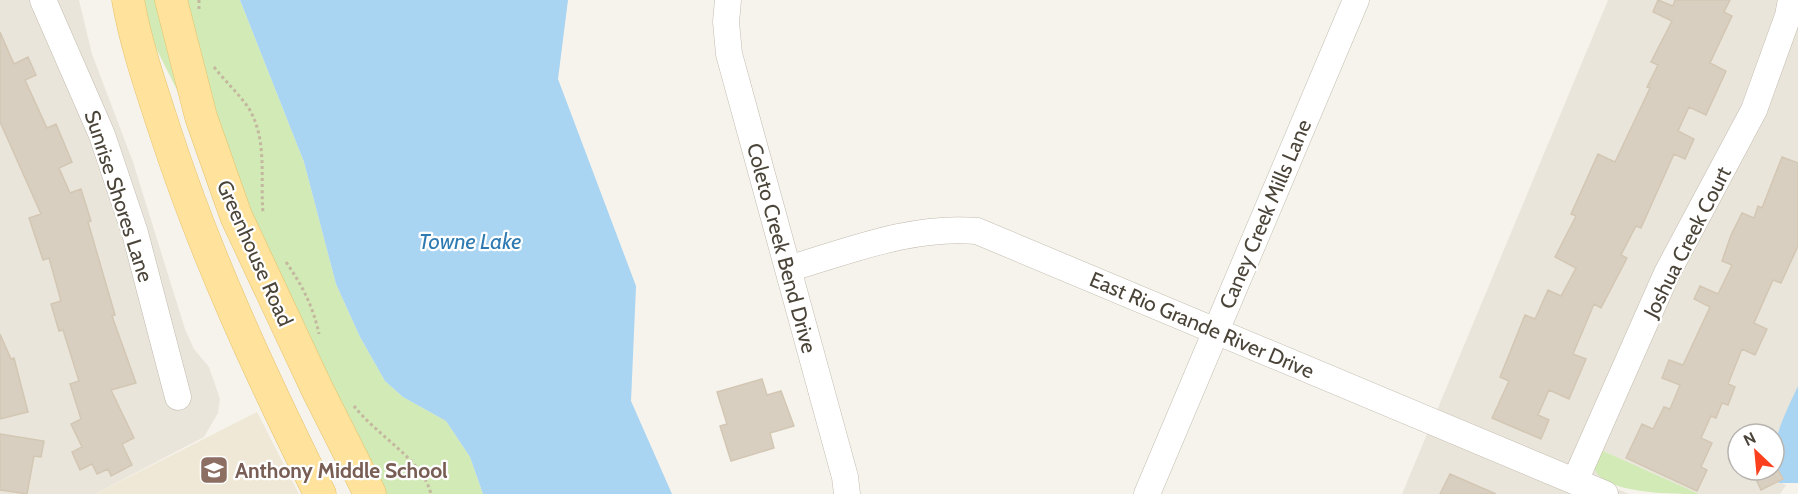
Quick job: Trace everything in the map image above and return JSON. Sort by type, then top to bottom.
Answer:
[{"type":"main road","name":"Greenhouse Road","points":[[128,0],[141,58],[176,167],[212,262],[277,408],[320,494]]},
{"type":"main road","name":"Greenhouse Road","points":[[185,5],[201,117],[236,216],[316,389],[370,494]]},
{"type":"main road","points":[[277,408],[316,389]]},
{"type":"street","name":"Sunrise Shores Lane","points":[[43,0],[102,135],[135,233],[178,397]]},
{"type":"street","name":"Coleto Creek Bend Drive","points":[[728,0],[726,22],[729,54],[845,477],[847,494]]},
{"type":"street","name":"Caney Creek Mills Lane","points":[[1147,494],[1356,0]]},
{"type":"street","name":"Joshua Creek Court","points":[[1575,481],[1667,273],[1754,110],[1788,16],[1791,0]]},
{"type":"street","name":"East Rio Grande River Drive","points":[[788,268],[915,233],[949,228],[977,231],[1605,494]]},
{"type":"path","points":[[185,5],[199,0]]},
{"type":"path","points":[[212,63],[247,107],[257,128],[262,158],[261,196],[265,222]]},
{"type":"path","points":[[281,256],[303,288],[314,310],[320,339]]},
{"type":"path","points":[[350,401],[364,419],[424,476],[431,494]]},
{"type":"shaded area","points":[[0,0],[79,0],[92,54],[133,162],[185,329],[194,349],[209,367],[220,399],[218,413],[204,437],[95,494],[0,494]]},
{"type":"shaded area","points":[[1608,0],[1798,0],[1798,386],[1783,422],[1726,422],[1726,482],[1779,482],[1786,485],[1780,494],[1699,494],[1601,450],[1603,483],[1629,494],[1402,494]]},
{"type":"shaded area","name":"Anthony Middle School","points":[[257,412],[299,494],[95,494],[188,447]]},
{"type":"green space","points":[[139,0],[240,0],[304,162],[336,284],[360,337],[385,381],[403,397],[446,421],[470,457],[483,494],[379,494],[152,40]]},
{"type":"green space","points":[[1601,450],[1699,494],[1640,491],[1610,483],[1600,477],[1594,468]]},
{"type":"water","name":"Towne Lake","points":[[240,0],[568,0],[558,79],[636,286],[631,401],[672,494],[483,494],[470,457],[446,421],[403,397],[385,381],[360,337],[336,284],[304,162]]},
{"type":"water","points":[[1798,386],[1798,483],[1779,482],[1786,482],[1786,422],[1782,422]]},
{"type":"building","points":[[1658,0],[1673,6],[1675,0],[1730,0],[1724,12],[1732,16],[1710,63],[1726,71],[1706,115],[1689,107],[1678,131],[1694,139],[1685,159],[1674,154],[1641,228],[1636,226],[1621,255],[1627,258],[1601,308],[1594,304],[1573,354],[1586,359],[1569,399],[1549,390],[1538,415],[1549,420],[1541,439],[1492,418],[1509,381],[1500,377],[1525,315],[1535,319],[1548,290],[1561,296],[1576,268],[1555,257],[1576,216],[1571,214],[1598,154],[1615,162],[1650,88],[1647,87],[1658,65],[1651,62],[1672,21],[1653,12]]},
{"type":"building","points":[[0,32],[14,64],[28,57],[36,75],[25,80],[47,128],[56,124],[72,162],[59,168],[70,193],[81,189],[91,221],[88,222],[115,315],[112,316],[136,383],[111,390],[134,438],[122,444],[132,465],[111,476],[108,469],[97,474],[92,464],[80,470],[72,452],[82,447],[71,424],[81,419],[70,384],[79,381],[63,330],[59,331],[51,304],[61,301],[49,258],[43,260],[29,218],[41,214],[0,122]]},
{"type":"building","points":[[1782,157],[1798,163],[1798,246],[1781,283],[1773,280],[1754,323],[1767,329],[1755,355],[1742,349],[1728,384],[1735,387],[1728,405],[1722,403],[1716,418],[1711,416],[1701,438],[1712,443],[1701,467],[1707,470],[1697,491],[1626,458],[1642,424],[1653,429],[1664,407],[1670,409],[1680,385],[1662,378],[1669,360],[1683,365],[1710,307],[1694,299],[1700,286],[1718,294],[1732,265],[1722,261],[1731,235],[1742,213],[1754,218],[1758,206],[1762,208]]},
{"type":"building","points":[[0,334],[11,359],[14,358],[28,412],[0,419]]},
{"type":"building","points":[[762,379],[767,395],[781,391],[794,426],[770,433],[774,448],[731,461],[720,426],[727,424],[717,392]]},
{"type":"building","points":[[0,434],[44,441],[41,457],[34,456],[27,494],[0,490]]},
{"type":"building","points":[[1450,474],[1496,494],[1440,494]]},
{"type":"building","points":[[1757,482],[1777,482],[1761,490]]},
{"type":"place","name":"Anthony Middle School","points":[[214,470]]}]
